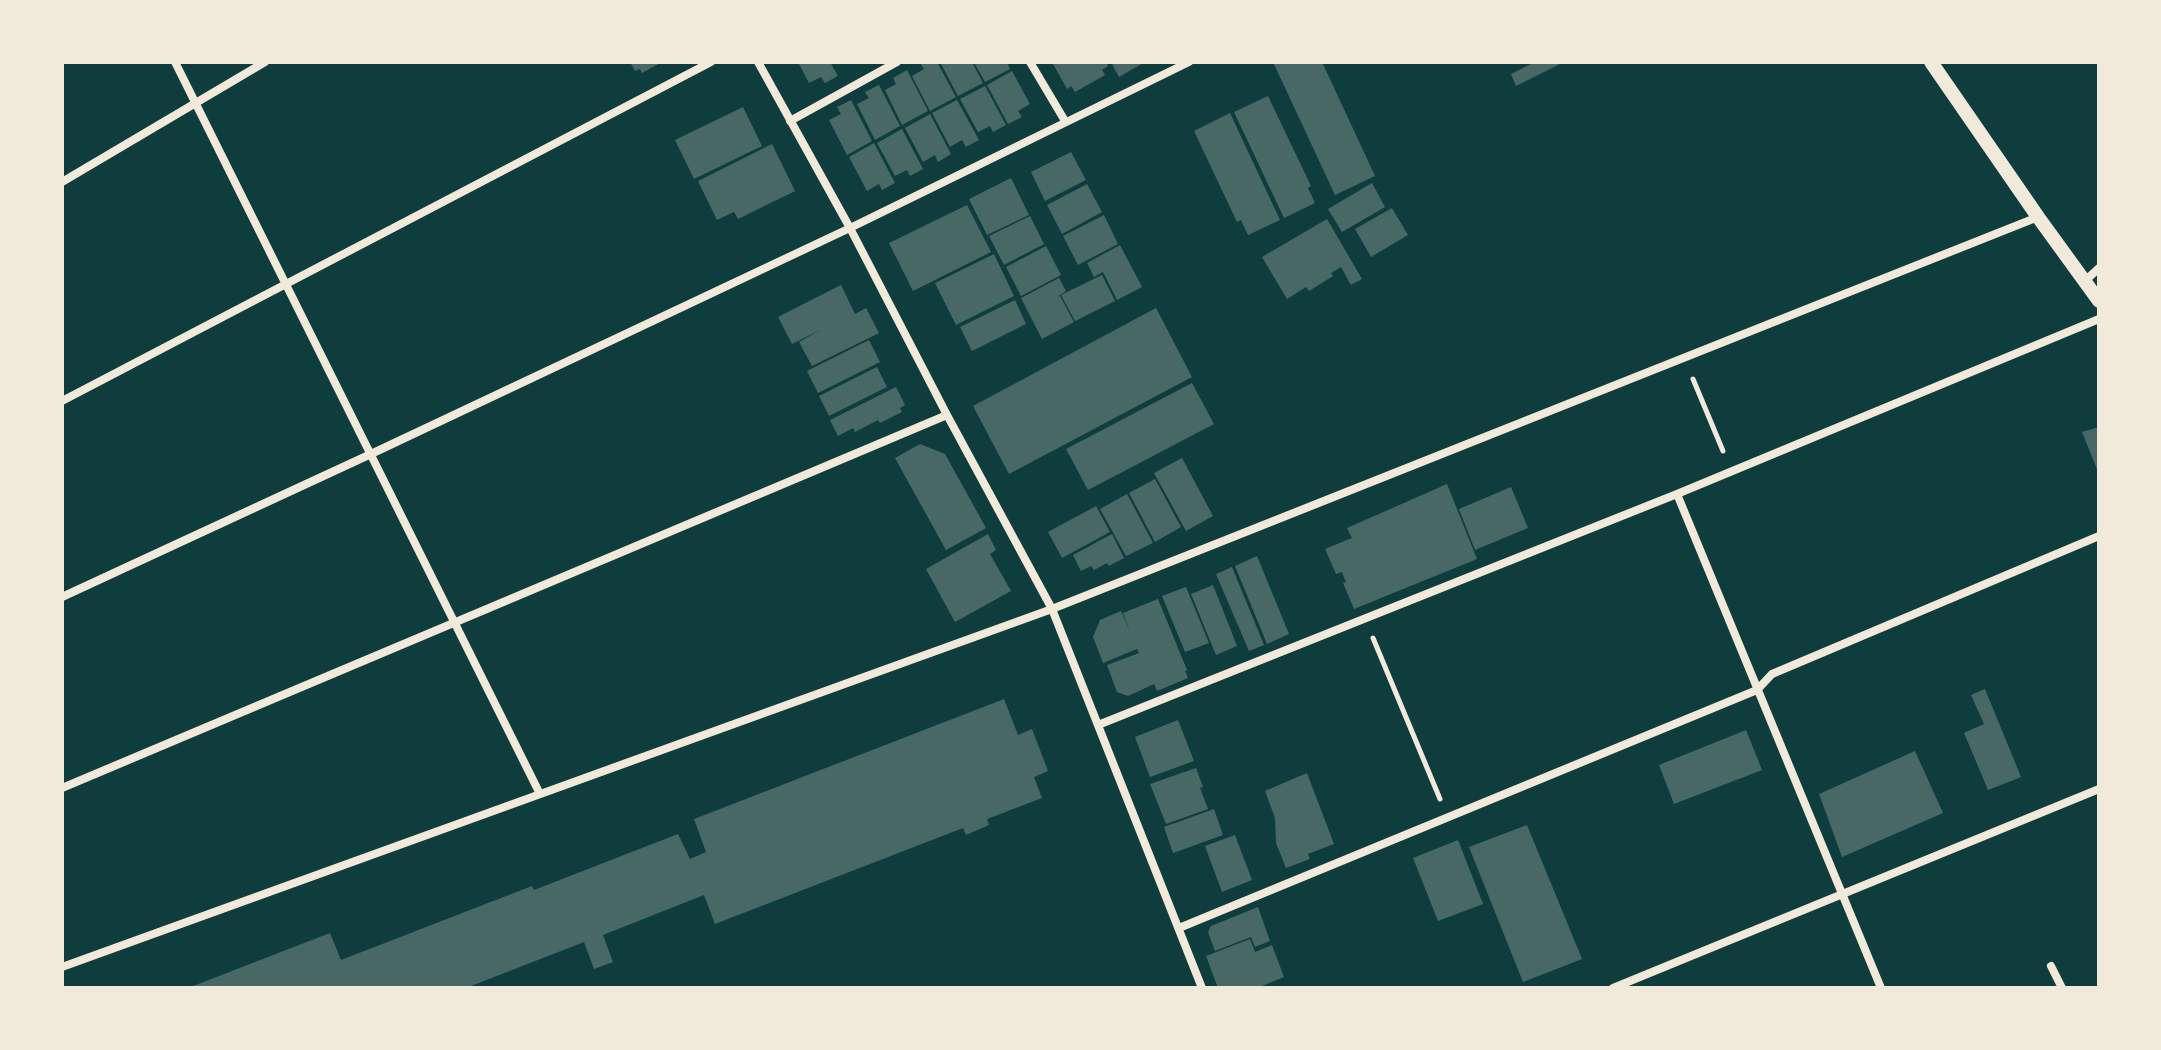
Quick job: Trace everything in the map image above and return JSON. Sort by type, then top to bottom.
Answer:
[{"type":"street","points":[[175,62],[540,794]]},
{"type":"street","points":[[62,182],[265,62]]},
{"type":"street","points":[[62,401],[711,62]]},
{"type":"street","points":[[758,62],[850,228],[1052,609],[1202,988]]},
{"type":"street","points":[[790,121],[897,62]]},
{"type":"street","points":[[1030,62],[1065,121]]},
{"type":"street","points":[[1931,62],[2099,301]]},
{"type":"street","points":[[62,597],[850,228],[1184,63]]},
{"type":"street","points":[[62,967],[1052,609],[2038,217]]},
{"type":"street","points":[[2085,281],[2099,268]]},
{"type":"street","points":[[1098,725],[1677,494],[2099,319]]},
{"type":"street","points":[[62,788],[947,415]]},
{"type":"street","points":[[1677,494],[1881,988]]},
{"type":"street","points":[[1179,928],[1757,690],[1772,674],[2099,536]]},
{"type":"street","points":[[1613,988],[2099,789]]},
{"type":"street","points":[[2051,966],[2062,988]]},
{"type":"path","points":[[1685,359],[1731,471]]},
{"type":"path","points":[[1364,619],[1447,817]]},
{"type":"building","points":[[630,62],[662,62],[642,73],[640,69],[635,71]]},
{"type":"building","points":[[798,62],[830,62],[838,76],[825,83],[821,77],[809,83]]},
{"type":"building","points":[[922,62],[937,62],[956,97],[930,111],[912,76],[924,69]]},
{"type":"building","points":[[940,62],[972,62],[983,83],[958,96]]},
{"type":"building","points":[[974,62],[1007,62],[1010,69],[985,82]]},
{"type":"building","points":[[1052,62],[1106,62],[1108,66],[1102,70],[1105,75],[1075,92],[1071,86],[1067,89]]},
{"type":"building","points":[[1111,62],[1145,62],[1119,77]]},
{"type":"building","points":[[1273,62],[1322,62],[1375,176],[1335,195]]},
{"type":"building","points":[[1535,62],[1564,62],[1516,86],[1511,74]]},
{"type":"building","points":[[907,70],[928,111],[902,125],[885,90],[896,84],[893,78]]},
{"type":"building","points":[[1012,71],[1030,104],[1018,111],[1022,117],[1008,124],[987,85]]},
{"type":"building","points":[[879,85],[900,126],[875,140],[857,104],[869,98],[865,92]]},
{"type":"building","points":[[985,86],[1006,125],[993,132],[990,126],[978,132],[960,99]]},
{"type":"building","points":[[1268,96],[1311,186],[1308,188],[1315,203],[1284,218],[1234,112]]},
{"type":"building","points":[[851,100],[872,141],[847,155],[829,120],[841,114],[837,107]]},
{"type":"building","points":[[957,100],[979,140],[966,147],[962,140],[950,147],[932,113]]},
{"type":"building","points":[[743,107],[762,146],[694,179],[675,140]]},
{"type":"building","points":[[1230,113],[1280,220],[1248,235],[1241,220],[1237,222],[1194,131]]},
{"type":"building","points":[[930,114],[951,154],[938,162],[935,155],[923,162],[905,128]]},
{"type":"building","points":[[902,129],[923,169],[910,176],[907,170],[895,176],[877,143]]},
{"type":"building","points":[[874,143],[895,183],[882,190],[879,184],[867,191],[849,157]]},
{"type":"building","points":[[772,144],[795,191],[738,219],[734,212],[717,220],[698,181]]},
{"type":"building","points":[[1071,152],[1086,180],[1045,201],[1031,172]]},
{"type":"building","points":[[1011,178],[1029,215],[987,235],[969,199]]},
{"type":"building","points":[[1372,183],[1385,207],[1342,232],[1328,209]]},
{"type":"building","points":[[1087,184],[1102,212],[1062,234],[1047,205]]},
{"type":"building","points":[[967,205],[991,252],[913,291],[889,243]]},
{"type":"building","points":[[1392,208],[1408,235],[1371,257],[1355,229]]},
{"type":"building","points":[[1104,215],[1118,244],[1078,265],[1063,236]]},
{"type":"building","points":[[1030,216],[1044,244],[1004,265],[989,236]]},
{"type":"building","points":[[1327,219],[1362,279],[1351,285],[1341,267],[1309,291],[1306,287],[1287,299],[1262,257]]},
{"type":"building","points":[[1120,245],[1142,287],[1117,300],[1103,272],[1094,277],[1087,263]]},
{"type":"building","points":[[1046,246],[1061,275],[1021,296],[1006,267]]},
{"type":"building","points":[[994,254],[1014,296],[956,325],[935,283]]},
{"type":"building","points":[[1102,275],[1115,301],[1075,321],[1061,295]]},
{"type":"building","points":[[1059,278],[1066,291],[1057,297],[1060,296],[1074,322],[1042,339],[1021,298]]},
{"type":"building","points":[[841,285],[855,314],[866,308],[879,333],[812,366],[799,342],[822,329],[792,344],[778,317]]},
{"type":"building","points":[[1015,300],[1026,324],[972,351],[960,327]]},
{"type":"building","points":[[1156,308],[1192,377],[1009,474],[973,406]]},
{"type":"building","points":[[869,340],[880,362],[818,393],[807,371]]},
{"type":"building","points":[[877,367],[887,387],[829,416],[819,396]]},
{"type":"building","points":[[1192,383],[1214,424],[1088,490],[1066,449]]},
{"type":"building","points":[[896,387],[905,405],[900,408],[902,412],[880,423],[878,420],[855,432],[853,428],[838,436],[830,420]]},
{"type":"building","points":[[2099,427],[2099,474],[2082,432]]},
{"type":"building","points":[[920,444],[945,454],[986,528],[946,550],[895,458]]},
{"type":"building","points":[[1182,458],[1213,516],[1186,531],[1154,473]]},
{"type":"building","points":[[1155,479],[1181,527],[1155,542],[1129,493]]},
{"type":"building","points":[[1447,484],[1477,559],[1354,609],[1343,583],[1346,582],[1342,572],[1336,574],[1325,549],[1352,538],[1347,528]]},
{"type":"building","points":[[1511,487],[1528,528],[1475,550],[1459,509]]},
{"type":"building","points":[[1127,494],[1153,543],[1126,556],[1100,509]]},
{"type":"building","points":[[1096,506],[1110,532],[1062,558],[1048,532]]},
{"type":"building","points":[[988,534],[996,550],[990,554],[1011,591],[955,622],[926,569]]},
{"type":"building","points":[[1112,534],[1124,558],[1109,566],[1107,563],[1094,570],[1091,566],[1081,571],[1073,555]]},
{"type":"building","points":[[1257,556],[1289,634],[1267,644],[1235,566]]},
{"type":"building","points":[[1232,567],[1264,645],[1249,651],[1216,574]]},
{"type":"building","points":[[1213,585],[1237,646],[1216,655],[1191,594]]},
{"type":"building","points":[[1186,587],[1209,643],[1185,652],[1162,596]]},
{"type":"building","points":[[1158,599],[1188,678],[1157,691],[1154,684],[1128,696],[1117,692],[1107,665],[1139,653],[1137,649],[1103,663],[1093,637],[1100,620],[1121,611],[1130,631],[1123,613]]},
{"type":"building","points":[[1985,689],[2021,777],[1988,790],[1964,733],[1984,724],[1971,695]]},
{"type":"building","points":[[1004,699],[1018,735],[1032,729],[1048,771],[1034,777],[1042,798],[987,819],[989,825],[966,835],[963,828],[715,924],[704,895],[603,935],[613,962],[594,969],[584,942],[466,988],[188,988],[330,933],[341,960],[532,886],[534,890],[678,834],[690,859],[706,852],[694,819]]},
{"type":"building","points":[[1178,720],[1194,761],[1150,777],[1135,737]]},
{"type":"building","points":[[1746,730],[1762,770],[1674,804],[1659,765]]},
{"type":"building","points":[[1915,751],[1943,813],[1842,857],[1819,794]]},
{"type":"building","points":[[1196,768],[1208,809],[1166,824],[1150,784]]},
{"type":"building","points":[[1307,773],[1334,844],[1308,854],[1310,859],[1286,868],[1276,843],[1275,818],[1265,791]]},
{"type":"building","points":[[1214,809],[1223,835],[1173,853],[1164,827]]},
{"type":"building","points":[[1527,825],[1582,959],[1523,982],[1469,847]]},
{"type":"building","points":[[1235,835],[1252,880],[1222,892],[1205,846]]},
{"type":"building","points":[[1458,840],[1483,904],[1438,921],[1413,858]]},
{"type":"building","points":[[1258,907],[1270,941],[1255,947],[1251,937],[1215,951],[1208,932],[1211,926]]},
{"type":"building","points":[[1250,939],[1255,952],[1272,945],[1284,977],[1257,988],[1218,988],[1206,956]]}]
